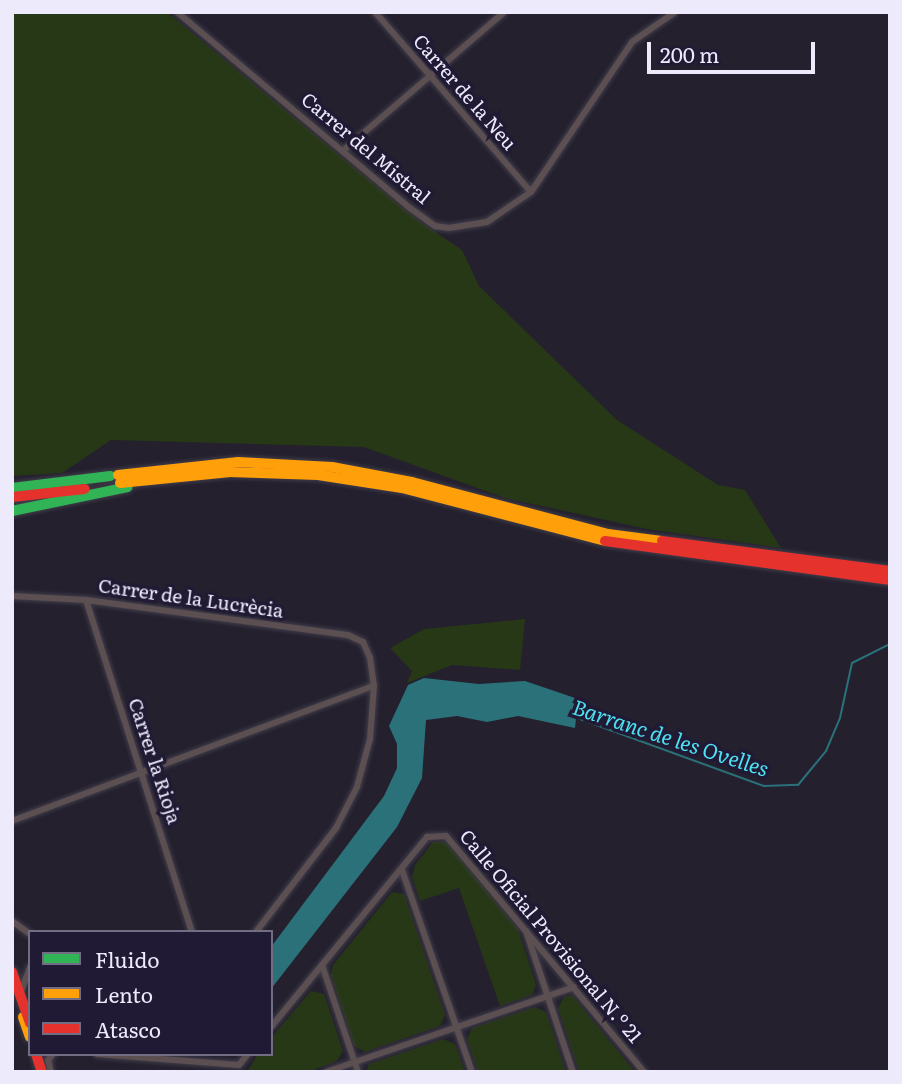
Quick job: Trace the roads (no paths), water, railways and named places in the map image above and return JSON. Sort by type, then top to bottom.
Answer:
[{"type":"main road","points":[[12,497],[209,464],[332,467],[412,482],[580,528],[804,565]]},
{"type":"main road","points":[[12,511],[138,486],[265,472]]},
{"type":"main road","points":[[12,488],[116,479],[265,472],[376,483],[614,544],[888,575]]},
{"type":"main road","points":[[12,972],[15,994],[28,1031]]},
{"type":"main road","points":[[15,994],[28,1019]]},
{"type":"street","name":"Carrer del Mistral","points":[[177,12],[435,226],[449,228],[486,222],[531,191],[632,42],[675,12]]},
{"type":"street","name":"Carrer de la Neu","points":[[375,12],[531,191]]},
{"type":"street","points":[[345,149],[504,12]]},
{"type":"street","name":"Carrer de la Lucrècia","points":[[12,596],[86,600],[348,635],[363,642],[370,658],[374,686]]},
{"type":"street","name":"Carrer la Rioja","points":[[86,600],[191,930]]},
{"type":"street","points":[[12,821],[374,686],[366,757],[351,803],[257,930]]},
{"type":"street","name":"Calle Oficial Provisional N.º 21","points":[[402,870],[427,836],[446,836],[644,1072]]},
{"type":"street","points":[[273,1025],[402,870]]},
{"type":"street","points":[[402,870],[472,1072]]},
{"type":"street","points":[[525,927],[573,1072]]},
{"type":"street","points":[[322,965],[358,1072]]},
{"type":"street","points":[[15,994],[28,971]]},
{"type":"street","points":[[326,1072],[574,987]]},
{"type":"street","points":[[116,1056],[240,1069]]},
{"type":"water","points":[[424,678],[479,684],[525,681],[578,699],[575,728],[518,716],[487,722],[457,716],[426,720],[422,778],[397,827],[273,986],[273,944],[384,796],[397,768],[397,744],[389,726],[408,685]]},
{"type":"waterway","name":"Barranc de les Ovelles","points":[[577,718],[764,786],[798,785],[826,751],[840,718],[852,663],[890,644]]}]
